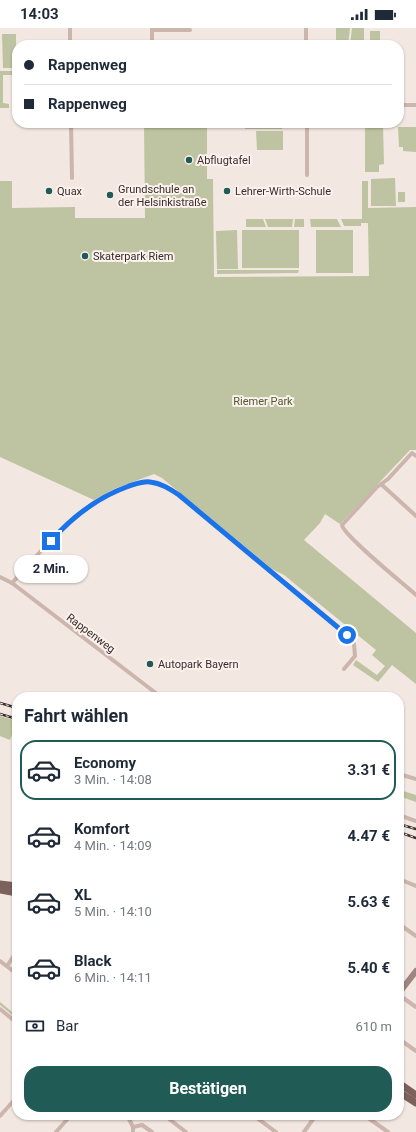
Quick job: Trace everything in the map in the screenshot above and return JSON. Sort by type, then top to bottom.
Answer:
[{"type":"main road","points":[[0,884],[12,885]]},
{"type":"main road","points":[[0,890],[12,891]]},
{"type":"main road","points":[[404,1087],[416,1095]]},
{"type":"main road","points":[[404,1095],[416,1103]]},
{"type":"street","points":[[70,28],[70,40]]},
{"type":"street","points":[[306,28],[306,40]]},
{"type":"street","points":[[152,40],[152,29],[190,30]]},
{"type":"street","points":[[404,105],[416,105]]},
{"type":"street","points":[[71,128],[72,178]]},
{"type":"street","points":[[307,128],[307,175]]},
{"type":"street","points":[[416,456],[412,453],[388,479],[377,487],[342,525],[342,528],[416,595]]},
{"type":"street","points":[[12,583],[75,516],[98,500],[115,491],[140,482],[158,484],[179,495],[352,640],[354,644],[355,656],[344,670]]},
{"type":"street","points":[[381,484],[416,516]]},
{"type":"street","name":"Rappenweg","points":[[0,577],[12,583],[154,692]]},
{"type":"street","points":[[404,775],[416,779]]},
{"type":"street","points":[[404,816],[416,820]]},
{"type":"street","points":[[404,881],[416,886]]},
{"type":"street","points":[[404,928],[416,936]]},
{"type":"street","points":[[6,966],[12,958]]},
{"type":"street","points":[[0,961],[12,970]]},
{"type":"street","points":[[404,987],[416,971]]},
{"type":"street","points":[[404,998],[416,1007]]},
{"type":"street","points":[[0,1009],[12,1019]]},
{"type":"street","points":[[404,1043],[416,1051]]},
{"type":"street","points":[[0,1116],[12,1102]]},
{"type":"street","points":[[56,1132],[67,1120]]},
{"type":"street","points":[[130,1120],[133,1127],[133,1132]]},
{"type":"street","points":[[170,1120],[186,1132]]},
{"type":"street","points":[[260,1120],[276,1132]]},
{"type":"street","points":[[304,1132],[312,1120]]},
{"type":"street","points":[[371,1120],[388,1132]]},
{"type":"street","points":[[133,1127],[142,1125],[152,1132]]},
{"type":"green space","points":[[336,28],[350,28],[349,40],[336,40]]},
{"type":"green space","points":[[352,28],[364,28],[364,40],[351,40]]},
{"type":"green space","points":[[370,31],[380,31],[380,40],[370,40]]},
{"type":"green space","points":[[2,34],[16,34],[16,40],[12,40],[12,68],[3,68]]},
{"type":"green space","points":[[0,71],[12,71],[12,75],[3,75],[3,103],[9,104],[9,108],[0,108]]},
{"type":"green space","points":[[416,127],[416,152],[403,151],[403,147],[399,147],[398,128]]},
{"type":"green space","name":"Riemer Park","points":[[144,128],[207,128],[207,179],[213,179],[214,277],[369,276],[368,223],[361,223],[361,226],[344,226],[341,219],[362,219],[362,181],[368,181],[368,208],[416,207],[416,450],[410,450],[340,524],[325,514],[320,523],[304,540],[416,633],[416,684],[392,665],[378,682],[353,665],[356,660],[377,675],[385,666],[372,655],[376,650],[284,575],[272,569],[162,478],[154,474],[114,489],[94,500],[0,457],[0,181],[12,181],[12,208],[75,207],[75,218],[145,218]]},
{"type":"green space","points":[[245,128],[282,128],[282,129]]},
{"type":"green space","points":[[365,128],[383,128],[384,164],[379,165],[379,172],[365,172]]},
{"type":"green space","points":[[256,131],[283,131],[283,150],[257,150]]},
{"type":"green space","points":[[395,178],[396,206],[371,206],[371,179]]},
{"type":"green space","points":[[398,192],[405,192],[405,202],[398,202]]},
{"type":"green space","points":[[246,219],[263,219],[266,227],[246,227]]},
{"type":"green space","points":[[265,219],[293,219],[292,227],[268,227]]},
{"type":"green space","points":[[295,219],[304,219],[304,227],[294,227]]},
{"type":"green space","points":[[310,219],[337,219],[341,227],[311,227]]},
{"type":"green space","points":[[237,230],[238,269],[217,269],[216,231]]},
{"type":"green space","points":[[242,230],[299,230],[299,268],[242,268]]},
{"type":"green space","points":[[316,230],[353,230],[353,273],[316,273]]},
{"type":"green space","points":[[217,270],[299,270],[298,273],[217,274]]},
{"type":"green space","points":[[0,716],[12,720],[12,735],[10,740],[0,736]]},
{"type":"green space","points":[[404,791],[416,795],[416,802],[404,798]]},
{"type":"green space","points":[[0,1002],[12,1012],[12,1015],[0,1005]]},
{"type":"railway","points":[[0,703],[12,707]]},
{"type":"railway","points":[[0,714],[12,718]]},
{"type":"railway","points":[[404,825],[416,829]]},
{"type":"railway","points":[[404,834],[416,838]]},
{"type":"place","name":"Abflugtafel","points":[[189,160]]},
{"type":"place","name":"Quax","points":[[49,191]]},
{"type":"place","name":"Lehrer-Wirth-Schule","points":[[227,191]]},
{"type":"place","name":"Grundschule an der Helsinkistraße","points":[[110,195]]},
{"type":"place","name":"Skaterpark Riem","points":[[85,256]]},
{"type":"place","name":"Autopark Bayern","points":[[150,664]]},
{"type":"route","points":[[51,541],[75,516],[98,500],[115,491],[140,482],[158,484],[179,495],[347,635]]}]
